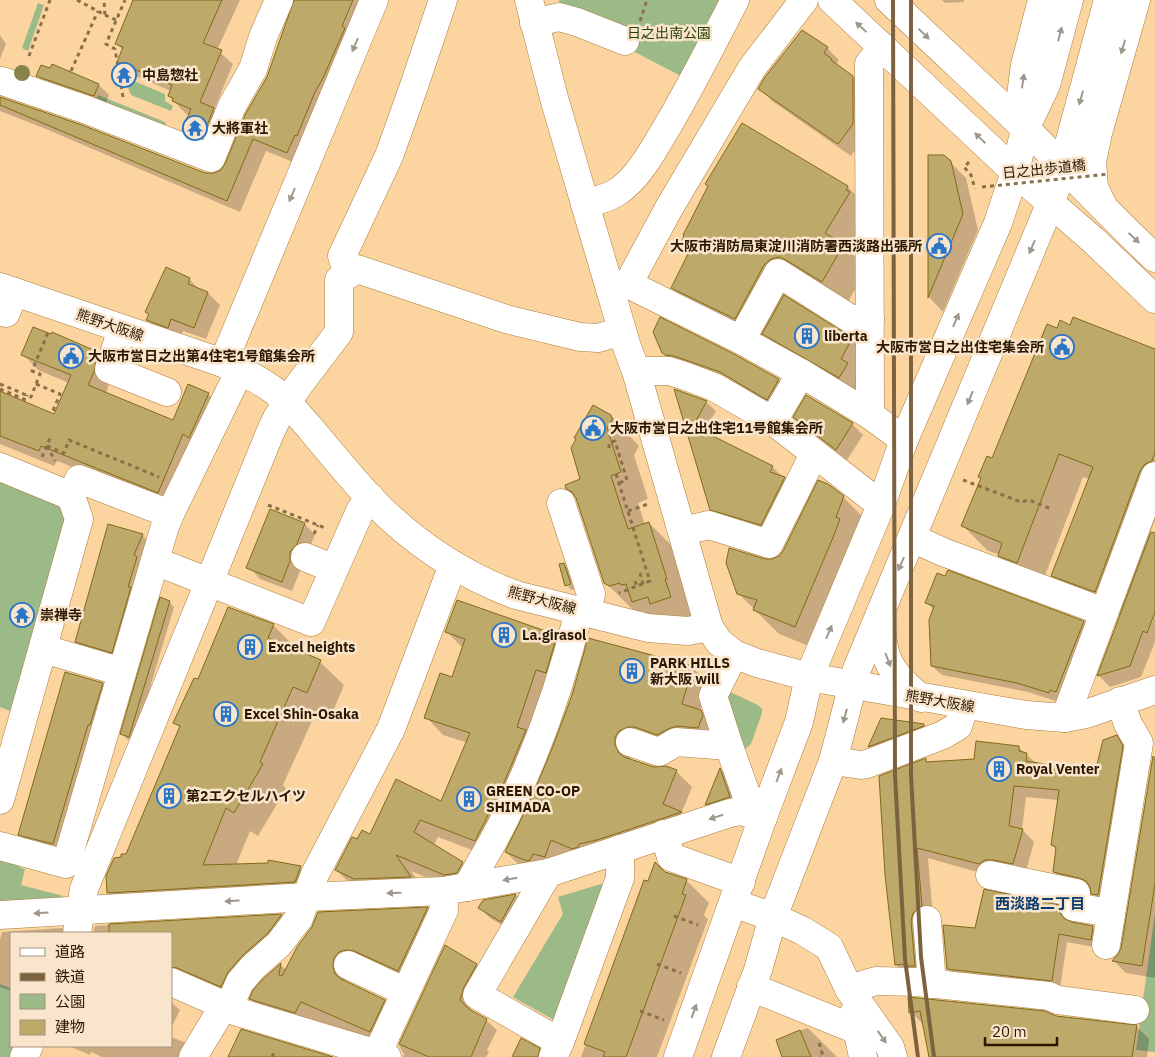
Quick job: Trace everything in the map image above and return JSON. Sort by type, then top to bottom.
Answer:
[{"type":"street","points":[[2,81],[87,110],[210,158],[232,106],[253,69],[263,37],[279,0]]},
{"type":"street","points":[[0,846],[66,867],[165,526],[232,367],[374,0]]},
{"type":"street","points":[[348,274],[342,256],[389,156],[443,0]]},
{"type":"street","points":[[585,204],[620,191],[652,152],[685,97],[735,0]]},
{"type":"street","points":[[619,286],[669,208],[752,68],[804,0]]},
{"type":"street","points":[[832,0],[1015,172],[1093,240],[1155,299]]},
{"type":"street","points":[[889,0],[1025,129],[1105,211],[1155,258]]},
{"type":"street","points":[[1025,129],[1021,95],[1025,65],[1042,0]]},
{"type":"street","points":[[678,1057],[763,817],[799,722],[809,677],[881,505],[904,440],[998,223],[1015,172],[1025,129],[1046,85],[1069,0]]},
{"type":"street","points":[[726,1057],[750,987],[758,970],[773,916],[833,761],[857,669],[1051,202],[1063,166],[1108,0]]},
{"type":"street","points":[[1105,211],[1094,187],[1092,161],[1098,133],[1136,0]]},
{"type":"street","points":[[625,41],[577,22],[531,11],[585,204],[619,286],[622,331],[636,371],[709,627]]},
{"type":"street","points":[[870,415],[869,64],[883,47]]},
{"type":"street","points":[[79,922],[84,889],[209,581],[224,526],[244,496],[257,460],[277,418],[339,332],[339,280],[356,269],[506,319],[580,337],[598,338],[622,331]]},
{"type":"street","points":[[741,340],[778,273],[851,319],[870,319]]},
{"type":"street","points":[[619,286],[741,340],[801,373],[870,415],[904,440]]},
{"type":"street","name":"熊野大阪線","points":[[6,297],[122,329],[232,367],[264,384],[287,402],[370,497],[406,533],[452,566],[500,589],[548,604],[585,604],[648,628],[666,631],[688,631],[709,627],[719,642],[734,654],[757,663],[809,677],[965,706],[1026,715],[1065,718],[1086,714],[1155,690]]},
{"type":"street","points":[[122,329],[109,369],[166,392]]},
{"type":"street","points":[[636,371],[669,371],[714,387],[773,421],[881,505]]},
{"type":"street","points":[[773,421],[801,373]]},
{"type":"street","points":[[683,531],[709,525],[770,544],[814,454]]},
{"type":"street","points":[[0,467],[71,496]]},
{"type":"street","points":[[1065,718],[1155,476]]},
{"type":"street","points":[[0,800],[79,519],[71,496],[79,479],[170,514]]},
{"type":"street","points":[[155,561],[311,622],[360,511],[370,497]]},
{"type":"street","points":[[172,982],[217,1002],[225,1008],[382,1055],[406,992],[444,910],[455,889],[506,817],[535,752],[554,703],[585,604],[561,503]]},
{"type":"street","points":[[912,538],[943,552],[1104,612]]},
{"type":"street","points":[[305,557],[334,569]]},
{"type":"street","points":[[193,1057],[240,982],[253,967],[279,944],[299,918],[315,874],[392,729],[452,566]]},
{"type":"street","points":[[880,612],[881,636],[887,659],[894,673],[921,698]]},
{"type":"street","points":[[44,649],[122,672]]},
{"type":"street","points":[[734,654],[713,696],[746,794],[763,817]]},
{"type":"street","points":[[1106,945],[1139,743],[1128,724],[1120,701]]},
{"type":"street","points":[[833,761],[861,765],[867,764],[943,735],[958,726],[965,706]]},
{"type":"street","points":[[630,742],[660,752],[676,742],[729,746]]},
{"type":"street","points":[[0,915],[79,922],[307,897],[455,889],[548,873],[735,812],[740,811],[763,817]]},
{"type":"street","points":[[78,822],[108,830]]},
{"type":"street","points":[[664,834],[671,857],[829,947],[849,989],[890,1047],[893,1057]]},
{"type":"street","points":[[548,873],[477,995],[556,1049],[620,878],[620,849]]},
{"type":"street","points":[[990,875],[1076,893],[1074,907],[1111,913]]},
{"type":"street","points":[[927,920],[932,984]]},
{"type":"street","points":[[348,965],[406,992]]},
{"type":"street","points":[[849,989],[876,981],[932,984],[1049,996],[1058,1000],[1135,1010]]},
{"type":"street","points":[[750,987],[857,1030]]},
{"type":"street","points":[[849,989],[863,1057]]},
{"type":"path","points":[[29,56],[50,0]]},
{"type":"path","points":[[76,0],[116,20]]},
{"type":"path","points":[[104,0],[105,15]]},
{"type":"path","points":[[125,0],[106,44],[115,49],[123,98],[127,100]]},
{"type":"path","points":[[71,70],[98,11]]},
{"type":"path","points":[[966,169],[971,175],[975,189]]},
{"type":"path","name":"日之出歩道橋","points":[[982,187],[1109,174]]},
{"type":"path","points":[[0,389],[26,400],[28,396],[31,397],[40,374],[32,370],[52,325]]},
{"type":"path","points":[[0,384],[28,396]]},
{"type":"path","points":[[36,384],[60,394],[52,413]]},
{"type":"path","points":[[47,446],[64,452],[69,440],[167,480]]},
{"type":"path","points":[[608,448],[609,443],[615,441],[627,480],[619,483]]},
{"type":"path","points":[[585,604],[650,581],[616,474]]},
{"type":"path","points":[[963,480],[1021,502],[1029,500],[1051,509]]},
{"type":"path","points":[[244,496],[328,529]]},
{"type":"path","points":[[628,511],[648,504]]},
{"type":"path","points":[[640,573],[643,584]]},
{"type":"path","points":[[635,580],[637,586]]},
{"type":"path","points":[[674,916],[699,925]]},
{"type":"path","points":[[657,964],[682,973]]},
{"type":"path","points":[[640,1011],[665,1020]]},
{"type":"green space","name":"日之出南公園","points":[[559,0],[722,0],[683,77],[623,46],[561,7]]},
{"type":"green space","points":[[38,3],[44,5],[28,51],[22,48]]},
{"type":"green space","points":[[129,79],[165,94],[165,101],[173,106],[171,111],[131,95],[126,83]]},
{"type":"green space","points":[[98,95],[165,122],[164,130],[93,104]]},
{"type":"green space","name":"崇禅寺","points":[[0,478],[64,506],[73,516],[17,714],[0,707]]},
{"type":"green space","points":[[726,690],[758,705],[762,709],[751,744],[745,749],[740,747],[722,693]]},
{"type":"green space","points":[[0,852],[22,857],[19,867],[25,869],[21,885],[63,896],[62,898],[0,902]]},
{"type":"green space","points":[[601,884],[609,890],[561,1024],[513,997],[563,914],[558,897]]},
{"type":"green space","points":[[1155,913],[1155,1052],[1136,1050]]},
{"type":"green space","points":[[0,984],[10,988],[10,1047],[20,1047],[15,1057],[0,1057]]},
{"type":"building","points":[[133,0],[222,0],[203,43],[222,50],[200,102],[214,108],[202,138],[182,130],[191,109],[172,101],[173,98],[168,96],[172,85],[117,62],[123,47],[115,44]]},
{"type":"building","points":[[294,0],[353,0],[342,26],[345,28],[297,136],[295,135],[287,153],[253,139],[227,201],[0,105],[0,97],[82,125],[205,173],[214,173],[221,170],[225,164],[246,113],[267,77]]},
{"type":"building","points":[[802,30],[828,47],[824,53],[853,76],[853,124],[838,144],[758,89],[765,77]]},
{"type":"building","points":[[52,64],[99,84],[94,96],[36,76],[41,65],[50,68]]},
{"type":"building","points":[[742,123],[848,186],[846,190],[850,192],[825,233],[844,244],[822,282],[786,260],[779,257],[771,259],[764,265],[735,319],[671,288],[688,254],[678,248],[683,235],[708,186],[705,184]]},
{"type":"building","name":"大阪市消防局東淀川消防署西淡路出張所","points":[[928,155],[944,155],[951,161],[963,214],[928,298]]},
{"type":"building","points":[[166,267],[190,278],[188,284],[208,292],[194,328],[171,319],[168,328],[146,320],[149,314],[145,312]]},
{"type":"building","name":"liberta","points":[[784,295],[843,332],[854,335],[841,359],[848,363],[839,378],[762,334]]},
{"type":"building","points":[[660,317],[779,379],[767,400],[720,372],[662,353],[653,332]]},
{"type":"building","points":[[1073,317],[1155,349],[1155,452],[1152,461],[1145,464],[1140,471],[1095,592],[1051,576],[1093,467],[1059,454],[1017,563],[998,556],[1002,543],[961,526],[981,478],[978,477],[987,456],[992,458],[1047,324],[1057,328],[1060,320],[1070,325]]},
{"type":"building","points":[[33,327],[51,334],[52,332],[98,352],[94,372],[88,385],[173,420],[188,384],[209,393],[189,438],[183,434],[158,493],[41,446],[39,451],[0,436],[0,391],[54,414],[71,375],[21,355]]},
{"type":"building","points":[[674,389],[707,401],[693,426],[773,466],[770,472],[785,477],[761,525],[710,510]]},
{"type":"building","points":[[806,395],[853,423],[836,450],[793,417]]},
{"type":"building","points":[[593,405],[613,418],[607,428],[621,472],[611,476],[628,529],[649,522],[671,597],[650,604],[648,597],[632,602],[626,584],[621,585],[620,583],[609,586],[604,583],[576,498],[572,492],[566,489],[565,485],[580,479],[571,448],[576,439],[574,438]]},
{"type":"building","points":[[818,480],[828,484],[844,496],[836,517],[840,519],[795,627],[753,610],[757,600],[737,594],[726,563],[729,548],[765,559],[779,556]]},
{"type":"building","points":[[270,509],[305,523],[297,544],[290,552],[290,561],[282,582],[246,568]]},
{"type":"building","points":[[108,524],[143,534],[134,555],[137,557],[128,587],[131,587],[112,653],[75,642]]},
{"type":"building","points":[[1151,532],[1155,533],[1155,612],[1147,633],[1143,631],[1130,666],[1097,676]]},
{"type":"building","points":[[564,563],[571,584],[565,586],[559,564]]},
{"type":"building","points":[[948,570],[1084,621],[1056,692],[1050,690],[1049,693],[1017,683],[931,666],[929,620],[934,606],[925,603],[937,573],[945,576]]},
{"type":"building","points":[[160,597],[170,601],[129,737],[120,734]]},
{"type":"building","points":[[457,600],[557,635],[546,673],[536,670],[517,727],[526,730],[503,785],[475,841],[420,820],[414,832],[463,862],[457,873],[444,875],[396,855],[411,877],[354,879],[335,870],[352,837],[357,839],[362,830],[370,834],[396,779],[441,801],[470,733],[424,718],[440,673],[452,677],[465,639],[445,632]]},
{"type":"building","points":[[228,607],[274,624],[268,638],[321,660],[307,693],[293,687],[260,762],[263,764],[234,813],[226,808],[203,865],[268,863],[268,860],[301,866],[295,882],[107,893],[106,876],[114,858],[121,857],[121,854],[126,854],[180,726],[173,723],[194,678],[198,679]]},
{"type":"building","points":[[588,638],[693,666],[682,704],[701,710],[703,715],[698,728],[677,726],[657,735],[635,727],[628,727],[619,731],[615,737],[615,745],[619,753],[624,757],[654,767],[666,766],[677,770],[663,804],[682,812],[597,840],[579,844],[578,847],[572,849],[551,840],[545,857],[533,854],[530,860],[527,861],[505,852],[532,797],[553,746],[572,695]]},
{"type":"building","points":[[65,672],[103,683],[90,725],[88,725],[53,844],[18,835]]},
{"type":"building","points":[[881,718],[924,724],[924,726],[868,747]]},
{"type":"building","points":[[1117,735],[1123,746],[1098,895],[1091,894],[1090,887],[1086,881],[1053,872],[1056,847],[1051,845],[1059,790],[1014,786],[1009,826],[1023,829],[1013,864],[985,860],[979,864],[917,848],[922,906],[913,913],[911,921],[915,966],[895,965],[885,875],[879,776],[926,758],[926,762],[974,759],[976,741],[1019,746],[1019,751],[1027,753],[1026,761],[1081,770],[1081,767],[1096,769],[1103,740]]},
{"type":"building","points":[[1153,756],[1155,758],[1155,884],[1142,966],[1112,961],[1121,948]]},
{"type":"building","points":[[720,768],[730,797],[705,805]]},
{"type":"building","points":[[655,862],[665,872],[687,879],[682,894],[686,895],[626,1057],[603,1057],[605,1052],[584,1044],[644,880],[648,881]]},
{"type":"building","points":[[984,889],[1059,905],[1060,913],[1065,919],[1093,926],[1091,940],[1059,934],[1052,981],[947,969],[943,925],[975,928]]},
{"type":"building","points":[[516,894],[501,922],[478,908],[483,900]]},
{"type":"building","points":[[428,907],[398,971],[354,951],[346,950],[339,952],[334,958],[333,967],[335,974],[341,979],[385,1000],[370,1032],[301,1002],[295,1013],[249,999],[253,990],[281,963],[279,975],[282,976],[297,947],[312,927],[318,912]]},
{"type":"building","points":[[282,914],[268,933],[243,955],[228,972],[221,987],[172,967],[172,932],[109,932],[109,924]]},
{"type":"building","points":[[445,945],[477,964],[464,987],[460,1000],[469,1009],[487,1019],[471,1057],[429,1057],[399,1044]]},
{"type":"building","points":[[908,997],[1045,1011],[1056,1016],[1137,1025],[1132,1057],[929,1057],[920,1011],[909,1013]]},
{"type":"building","points":[[241,1029],[333,1057],[228,1057]]},
{"type":"building","points":[[800,1030],[811,1057],[782,1057],[776,1040]]},
{"type":"building","points":[[521,1038],[540,1048],[538,1057],[512,1057]]},
{"type":"railway","points":[[893,0],[895,775],[905,959],[918,1057]]},
{"type":"railway","points":[[911,0],[911,775],[921,957],[934,1057]]},
{"type":"place","name":"中島惣社","points":[[124,75]]},
{"type":"place","name":"大將軍社","points":[[195,128]]},
{"type":"place","name":"大阪市消防局東淀川消防署西淡路出張所","points":[[939,246]]},
{"type":"place","name":"liberta","points":[[807,336]]},
{"type":"place","name":"大阪市営日之出住宅集会所","points":[[1062,347]]},
{"type":"place","name":"大阪市営日之出第4住宅1号館集会所","points":[[71,356]]},
{"type":"place","name":"大阪市営日之出住宅11号館集会所","points":[[593,428]]},
{"type":"place","name":"崇禅寺","points":[[22,615]]},
{"type":"place","name":"La.girasol","points":[[504,635]]},
{"type":"place","name":"Excel heights","points":[[250,647]]},
{"type":"place","name":"PARK HILLS 新大阪 will","points":[[632,671]]},
{"type":"place","name":"Excel Shin-Osaka","points":[[226,714]]},
{"type":"place","name":"Royal Venter","points":[[999,769]]},
{"type":"place","name":"第2エクセルハイツ","points":[[169,796]]},
{"type":"place","name":"GREEN CO-OP SHIMADA","points":[[469,799]]},
{"type":"district","name":"西淡路二丁目","points":[[1040,903]]}]
